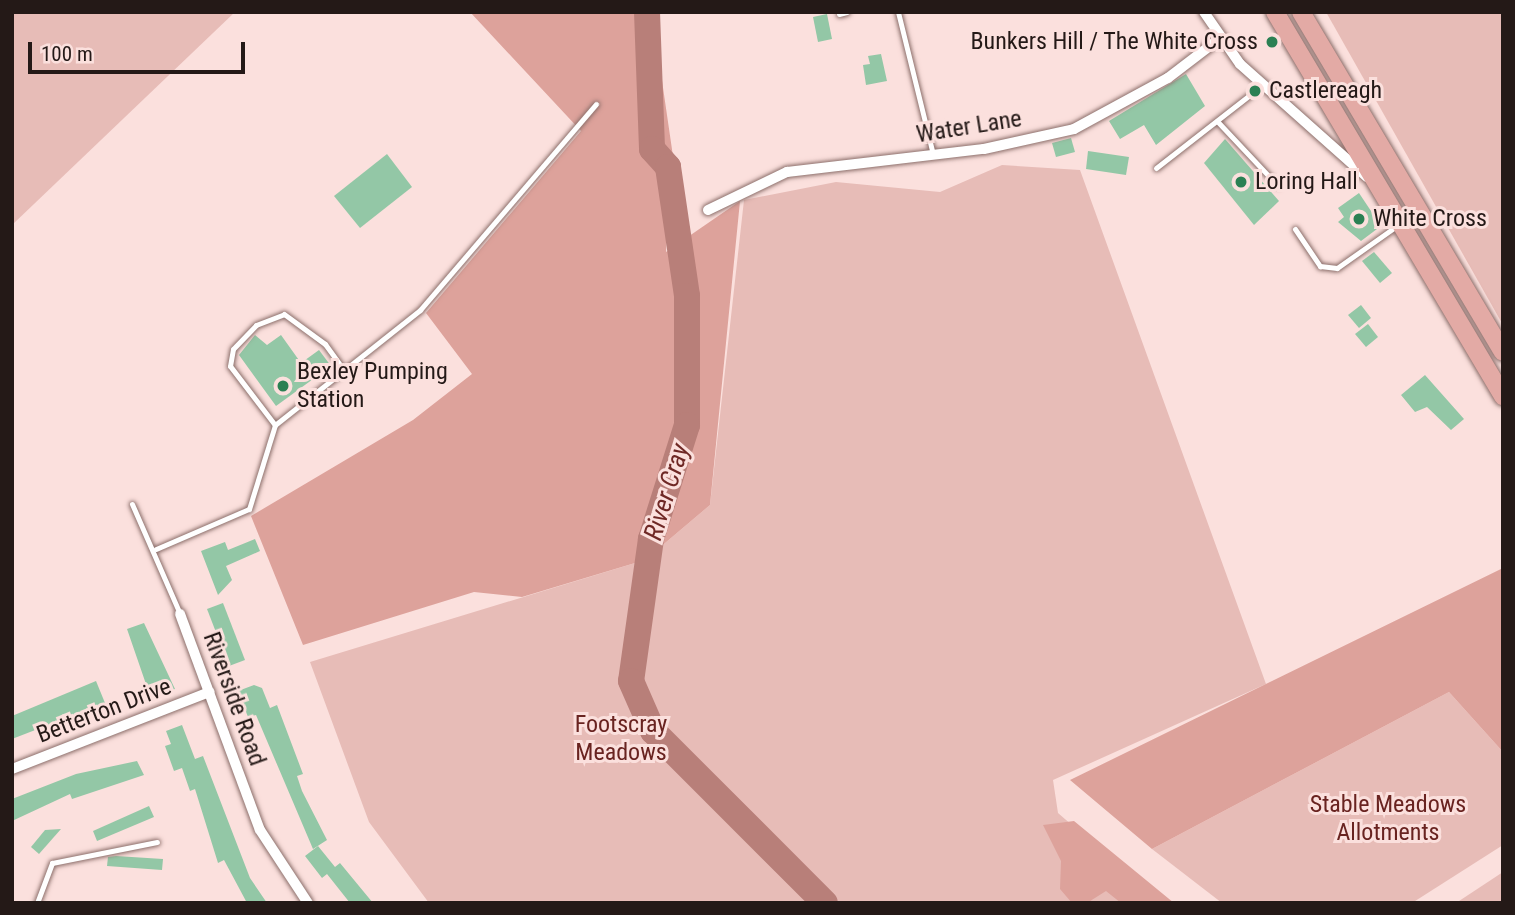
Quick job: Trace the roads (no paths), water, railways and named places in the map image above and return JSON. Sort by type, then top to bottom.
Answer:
[{"type":"main road","points":[[1275,12],[1503,396]]},
{"type":"main road","points":[[1301,12],[1498,332],[1503,352]]},
{"type":"street","points":[[1204,12],[1219,39],[1300,118],[1380,188]]},
{"type":"street","name":"Water Lane","points":[[708,210],[786,170],[933,155],[1074,129],[1168,78],[1219,39]]},
{"type":"street","name":"Riverside Road","points":[[180,614],[260,830],[308,903]]},
{"type":"street","name":"Betterton Drive","points":[[12,769],[210,692]]},
{"type":"lane","points":[[839,14],[846,12]]},
{"type":"lane","points":[[898,12],[933,155]]},
{"type":"lane","points":[[1156,167],[1264,84]]},
{"type":"lane","points":[[156,549],[249,509],[275,425],[420,310],[596,104]]},
{"type":"lane","points":[[1217,121],[1277,185]]},
{"type":"lane","points":[[1295,229],[1320,266],[1337,268],[1400,223]]},
{"type":"lane","points":[[275,425],[230,366],[233,349],[256,324],[284,313],[325,344],[344,370]]},
{"type":"lane","name":"Riverside Road","points":[[132,504],[156,549],[180,614]]},
{"type":"lane","points":[[37,903],[52,863],[157,842]]},
{"type":"waterway","name":"River Cray","points":[[647,12],[652,149],[668,167],[687,296],[687,425],[651,539],[631,681],[653,731],[825,903]]},
{"type":"place","name":"Bunkers Hill / The White Cross","points":[[1272,42]]},
{"type":"place","name":"Castlereagh","points":[[1255,91]]},
{"type":"place","name":"Loring Hall","points":[[1241,182]]},
{"type":"place","name":"White Cross","points":[[1359,219]]},
{"type":"place","name":"Bexley Pumping Station","points":[[283,386]]},
{"type":"park label","name":"Footscray Meadows","points":[[621,739]]},
{"type":"park label","name":"Stable Meadows Allotments","points":[[1388,819]]}]
